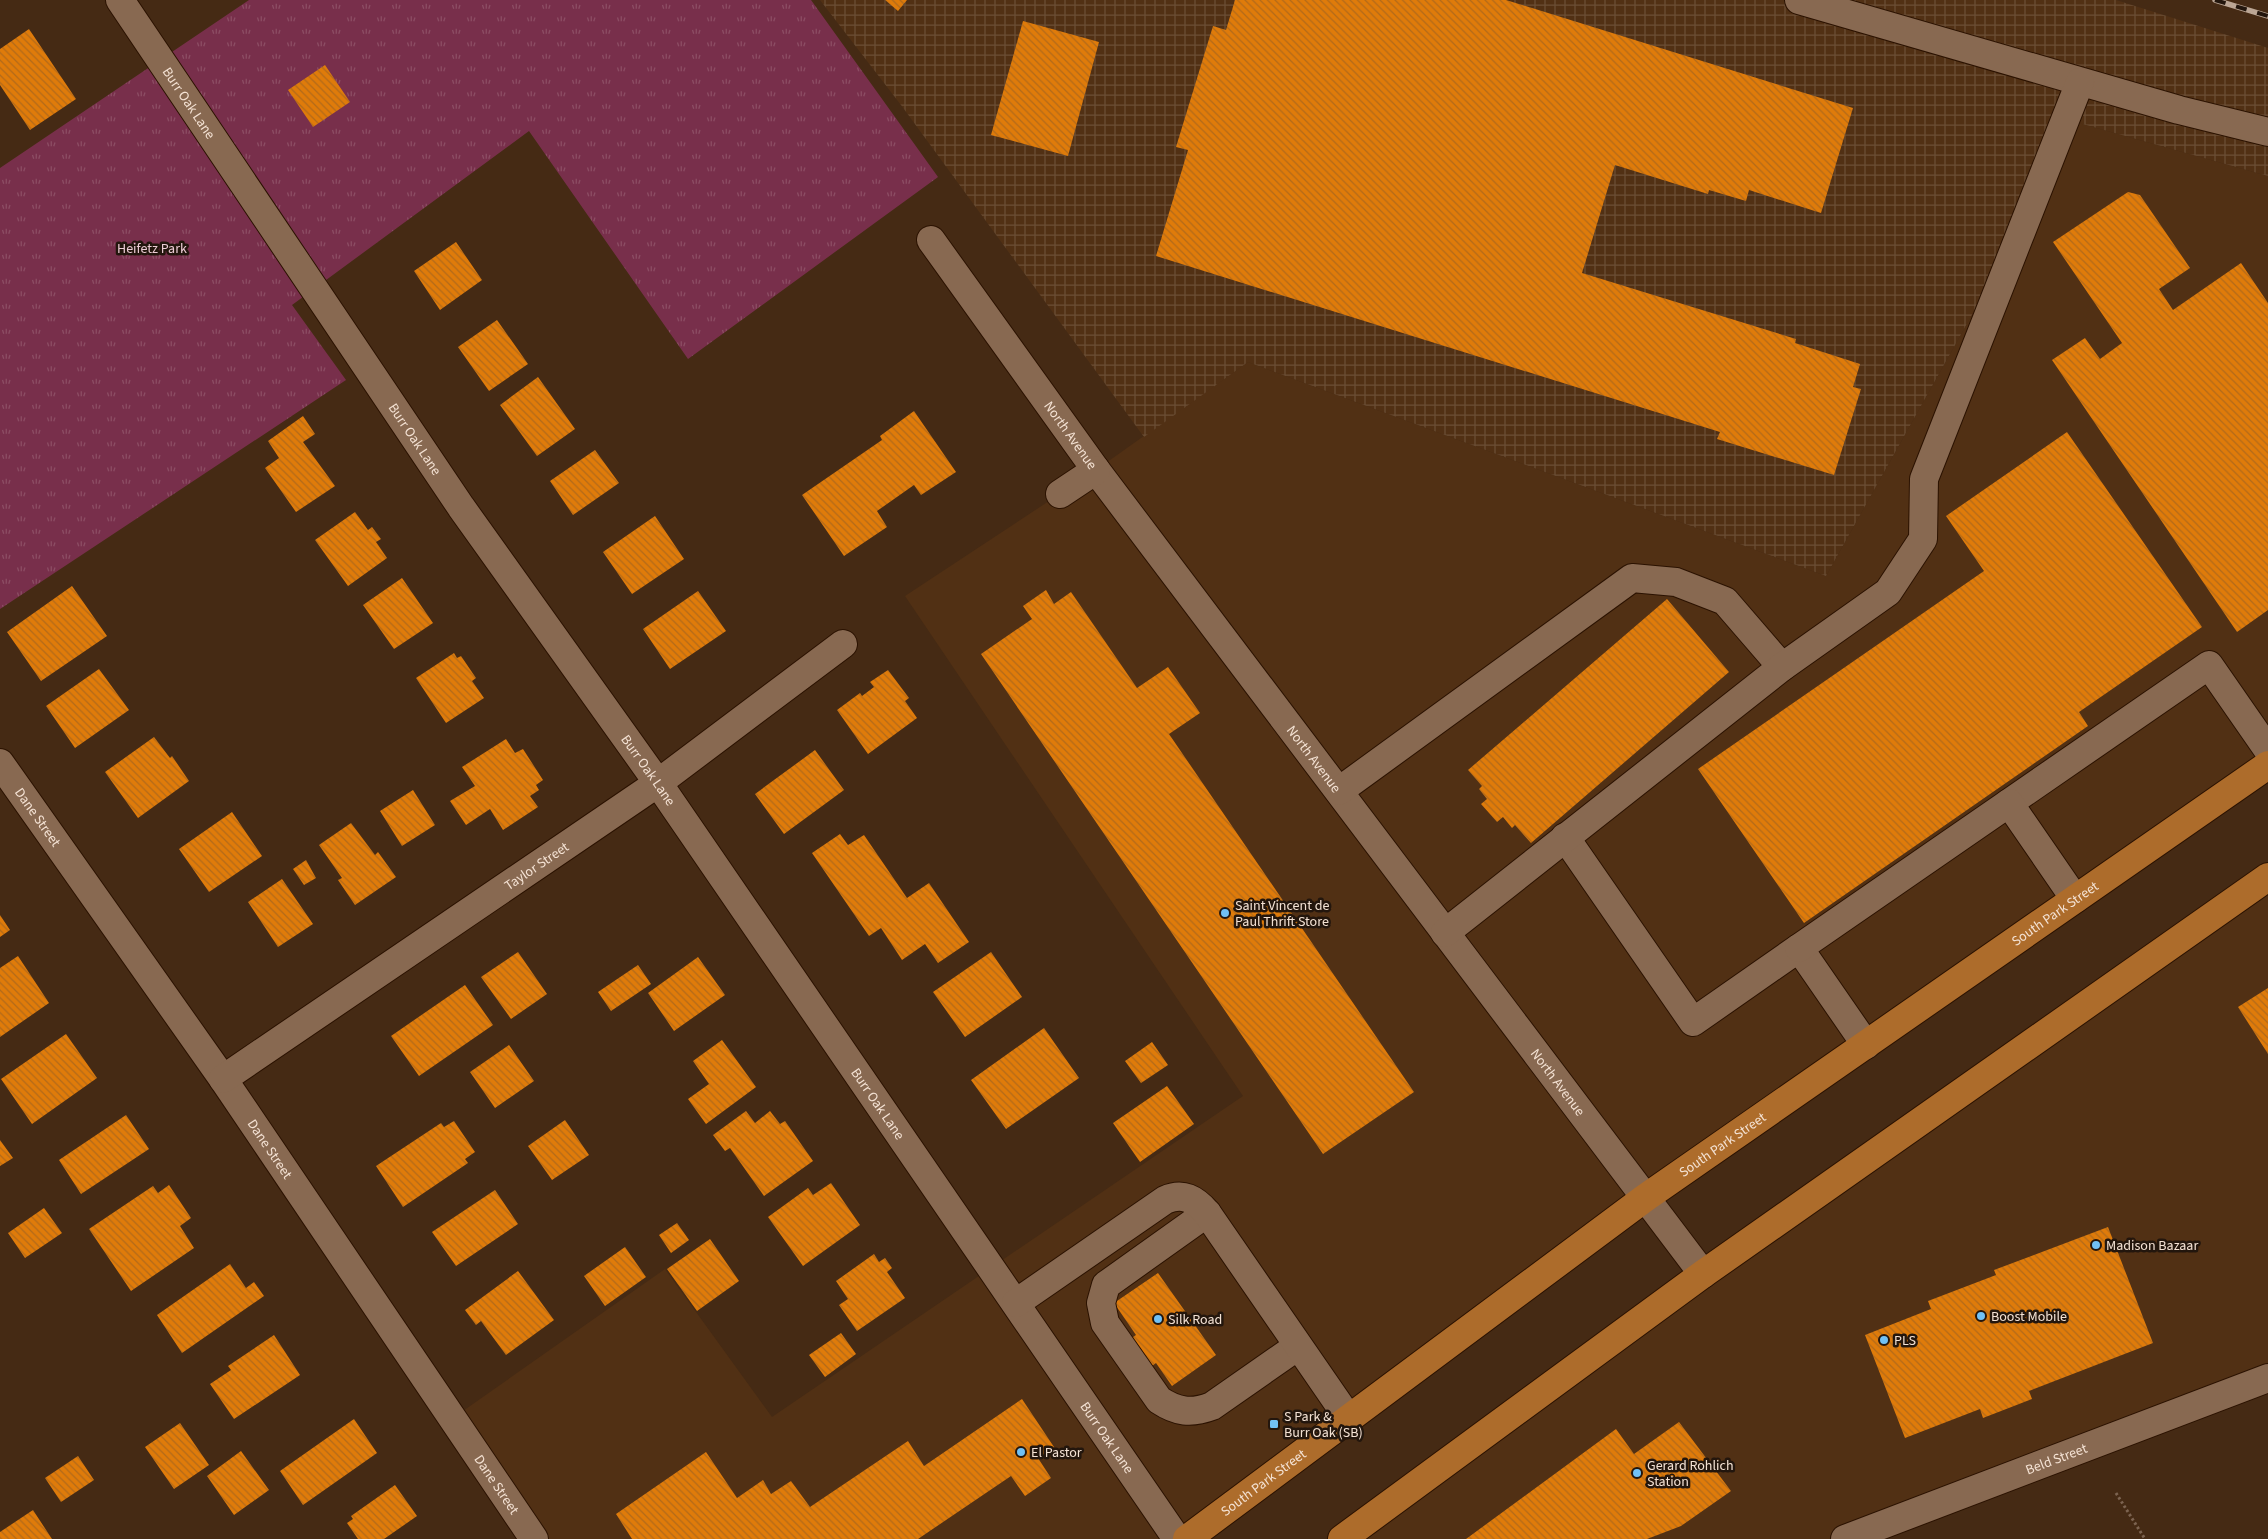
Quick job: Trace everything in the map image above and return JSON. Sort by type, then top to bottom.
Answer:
[{"type":"main road","name":"South Park Street","points":[[1187,1539],[1645,1198],[2268,765]]},
{"type":"main road","points":[[1342,1539],[1703,1274],[2268,877]]},
{"type":"street","name":"Burr Oak Lane","points":[[120,0],[461,507],[658,783],[1177,1539]]},
{"type":"street","points":[[1799,0],[2179,110],[2268,132]]},
{"type":"street","points":[[1445,933],[1782,667],[1888,592],[1923,539],[1924,479],[2080,82]]},
{"type":"street","name":"North Avenue","points":[[931,240],[1096,470],[1703,1274]]},
{"type":"street","points":[[1060,494],[1096,470]]},
{"type":"street","points":[[1339,791],[1632,578],[1676,582],[1725,601],[1782,667]]},
{"type":"street","name":"Taylor Street","points":[[222,1079],[658,783],[843,644]]},
{"type":"street","points":[[1565,837],[1693,1022],[2209,665],[2268,750]]},
{"type":"street","name":"Dane Street","points":[[0,764],[222,1079],[534,1539]]},
{"type":"street","points":[[2009,803],[2075,899]]},
{"type":"street","points":[[1800,948],[1866,1045]]},
{"type":"street","points":[[1016,1303],[1165,1200],[1173,1196],[1186,1196],[1195,1200],[1207,1213],[1349,1419]]},
{"type":"street","points":[[1207,1213],[1106,1285],[1101,1303],[1105,1323],[1159,1400],[1170,1408],[1184,1412],[1198,1412],[1212,1406],[1298,1346]]},
{"type":"street","name":"Beld Street","points":[[1845,1539],[2268,1378]]},
{"type":"path","points":[[2116,1494],[2145,1539]]},
{"type":"shaded area","points":[[820,0],[2116,0],[2268,48],[2268,176],[2079,123],[1826,576],[1248,362],[1144,437],[901,105]]},
{"type":"shaded area","points":[[2079,123],[2268,176],[2268,765],[1187,1539],[534,1539],[453,1418],[665,1269],[772,1417],[1243,1096],[905,596],[1096,470],[1248,362],[1826,576]]},
{"type":"shaded area","points":[[2268,877],[2268,1378],[1845,1539],[1342,1539]]},
{"type":"green space","name":"Heifetz Park","points":[[249,0],[811,0],[938,177],[688,359],[529,131],[292,305],[346,380],[0,609],[0,168]]},
{"type":"building","points":[[885,0],[907,0],[898,11]]},
{"type":"building","points":[[1235,0],[1506,0],[1853,108],[1821,213],[1749,190],[1746,201],[1709,190],[1708,194],[1615,165],[1582,273],[1796,339],[1795,343],[1860,364],[1853,387],[1861,389],[1834,475],[1717,439],[1720,432],[1156,256],[1188,150],[1176,147],[1213,26],[1226,30]]},
{"type":"building","points":[[1023,21],[1099,42],[1068,156],[991,135]]},
{"type":"building","points":[[29,29],[76,99],[30,130],[0,85],[0,49]]},
{"type":"building","points":[[325,65],[350,102],[313,127],[288,90]]},
{"type":"building","points":[[2128,192],[2140,195],[2190,268],[2159,289],[2173,310],[2241,263],[2268,303],[2268,610],[2237,632],[2052,360],[2085,338],[2100,359],[2122,343],[2053,242]]},
{"type":"building","points":[[456,242],[482,280],[440,310],[414,271]]},
{"type":"building","points":[[497,320],[528,364],[489,391],[458,347]]},
{"type":"building","points":[[538,377],[575,429],[537,456],[500,405]]},
{"type":"building","points":[[914,411],[956,472],[921,495],[914,485],[877,511],[887,527],[844,556],[802,495],[882,440],[880,436]]},
{"type":"building","points":[[303,416],[315,434],[303,442],[335,486],[296,512],[265,468],[279,458],[268,441]]},
{"type":"building","points":[[2067,432],[2202,627],[2079,712],[2088,726],[1804,923],[1698,769],[1984,571],[1946,516]]},
{"type":"building","points":[[595,450],[619,483],[573,515],[550,481]]},
{"type":"building","points":[[355,512],[368,530],[372,527],[381,539],[376,542],[387,558],[348,586],[315,540]]},
{"type":"building","points":[[655,516],[684,559],[632,594],[603,552]]},
{"type":"building","points":[[402,578],[433,623],[394,649],[363,605]]},
{"type":"building","points":[[72,586],[107,636],[41,681],[7,632]]},
{"type":"building","name":"Saint Vincent de Paul Thrift Store","points":[[1046,590],[1054,604],[1071,592],[1137,688],[1168,667],[1200,713],[1169,734],[1414,1092],[1323,1154],[981,654],[1032,619],[1023,606]]},
{"type":"building","points":[[698,591],[726,631],[670,669],[643,629]]},
{"type":"building","points":[[1667,599],[1729,672],[1531,843],[1515,825],[1512,828],[1503,817],[1497,822],[1481,804],[1487,799],[1479,789],[1482,786],[1468,770]]},
{"type":"building","points":[[454,653],[457,658],[461,656],[476,678],[472,681],[484,698],[446,723],[416,678]]},
{"type":"building","points":[[99,669],[129,710],[75,748],[46,706]]},
{"type":"building","points":[[888,670],[909,698],[905,701],[917,718],[868,754],[837,710],[860,693],[862,696],[874,687],[870,682]]},
{"type":"building","points":[[154,737],[170,758],[172,756],[189,781],[138,818],[105,772]]},
{"type":"building","points":[[506,739],[515,753],[523,749],[543,780],[536,785],[539,790],[530,796],[538,807],[503,830],[490,809],[466,825],[450,801],[475,786],[462,767]]},
{"type":"building","points":[[815,750],[844,790],[784,834],[755,794]]},
{"type":"building","points":[[413,790],[435,825],[402,846],[380,811]]},
{"type":"building","points":[[232,812],[262,856],[209,892],[179,849]]},
{"type":"building","points":[[351,823],[375,855],[378,852],[396,877],[355,905],[338,880],[342,878],[319,845]]},
{"type":"building","points":[[840,834],[848,845],[864,835],[907,898],[929,883],[969,942],[938,963],[925,944],[902,960],[881,928],[869,936],[812,853]]},
{"type":"building","points":[[306,860],[316,878],[304,885],[293,869]]},
{"type":"building","points":[[282,879],[313,924],[278,947],[248,902]]},
{"type":"building","points":[[0,915],[10,930],[0,937]]},
{"type":"building","points":[[518,952],[547,994],[511,1019],[481,977]]},
{"type":"building","points":[[991,952],[1022,997],[965,1037],[933,992]]},
{"type":"building","points":[[18,956],[49,1003],[0,1037],[0,968]]},
{"type":"building","points":[[698,957],[725,995],[674,1031],[648,993]]},
{"type":"building","points":[[638,965],[651,984],[611,1011],[598,992]]},
{"type":"building","points":[[465,985],[493,1025],[419,1076],[391,1036]]},
{"type":"building","points":[[2268,988],[2268,1054],[2238,1007]]},
{"type":"building","points":[[1044,1028],[1079,1078],[1006,1129],[971,1080]]},
{"type":"building","points":[[66,1034],[97,1078],[32,1124],[1,1079]]},
{"type":"building","points":[[722,1040],[756,1087],[706,1124],[688,1099],[709,1084],[693,1061]]},
{"type":"building","points":[[1152,1042],[1168,1065],[1141,1083],[1125,1061]]},
{"type":"building","points":[[509,1045],[534,1081],[495,1108],[470,1072]]},
{"type":"building","points":[[1167,1086],[1194,1124],[1140,1162],[1113,1123]]},
{"type":"building","points":[[746,1111],[755,1123],[770,1111],[780,1124],[785,1121],[813,1161],[764,1196],[730,1148],[725,1151],[713,1135]]},
{"type":"building","points":[[126,1115],[149,1149],[81,1194],[59,1160]]},
{"type":"building","points":[[565,1120],[589,1155],[552,1180],[528,1146]]},
{"type":"building","points":[[454,1121],[475,1152],[465,1159],[468,1163],[403,1207],[376,1166],[441,1123],[444,1127]]},
{"type":"building","points":[[0,1140],[13,1158],[0,1166]]},
{"type":"building","points":[[831,1183],[860,1225],[803,1266],[768,1217],[808,1188],[813,1195]]},
{"type":"building","points":[[169,1185],[191,1218],[180,1226],[194,1248],[131,1291],[89,1229],[153,1186],[158,1193]]},
{"type":"building","points":[[495,1190],[518,1224],[456,1266],[432,1232]]},
{"type":"building","points":[[44,1208],[62,1233],[25,1258],[8,1233]]},
{"type":"building","points":[[677,1223],[689,1240],[671,1253],[659,1235]]},
{"type":"building","points":[[2108,1227],[2153,1343],[2029,1391],[2032,1399],[1983,1418],[1980,1409],[1905,1438],[1865,1335],[1931,1309],[1928,1301],[1996,1275],[1994,1270]]},
{"type":"building","points":[[710,1239],[739,1281],[697,1311],[667,1269]]},
{"type":"building","points":[[625,1247],[646,1277],[605,1306],[584,1276]]},
{"type":"building","points":[[874,1254],[879,1262],[885,1258],[892,1268],[887,1272],[905,1298],[857,1331],[839,1305],[848,1299],[836,1281]]},
{"type":"building","points":[[230,1264],[246,1288],[254,1282],[264,1296],[182,1353],[157,1315]]},
{"type":"building","points":[[518,1271],[554,1320],[506,1355],[481,1321],[476,1325],[465,1310]]},
{"type":"building","name":"Silk Road","points":[[1158,1273],[1216,1355],[1172,1386],[1156,1363],[1147,1370],[1127,1341],[1136,1335],[1114,1303]]},
{"type":"building","points":[[841,1333],[856,1354],[825,1377],[809,1355]]},
{"type":"building","points":[[274,1335],[300,1375],[234,1419],[210,1384],[231,1370],[228,1366]]},
{"type":"building","points":[[1022,1399],[1054,1447],[1038,1458],[1051,1478],[1025,1496],[1011,1476],[918,1539],[632,1539],[616,1514],[706,1452],[737,1498],[763,1480],[771,1494],[791,1481],[810,1507],[908,1441],[924,1466]]},
{"type":"building","points":[[354,1419],[377,1453],[303,1505],[280,1471]]},
{"type":"building","name":"Gerard Rohlich Station","points":[[1679,1422],[1731,1491],[1681,1526],[1647,1539],[1466,1539],[1616,1429],[1634,1454]]},
{"type":"building","points":[[180,1423],[209,1465],[174,1489],[145,1447]]},
{"type":"building","points":[[241,1451],[269,1490],[234,1515],[207,1476]]},
{"type":"building","points":[[78,1456],[94,1480],[61,1502],[45,1478]]},
{"type":"building","points":[[395,1485],[417,1516],[384,1539],[358,1539],[347,1523],[353,1519],[351,1516]]},
{"type":"building","points":[[33,1510],[52,1539],[0,1539],[0,1532]]},
{"type":"railway","points":[[2215,0],[2268,16]]},
{"type":"place","name":"Saint Vincent de Paul Thrift Store","points":[[1225,913]]},
{"type":"place","name":"Madison Bazaar","points":[[2096,1245]]},
{"type":"place","name":"Boost Mobile","points":[[1981,1316]]},
{"type":"place","name":"Silk Road","points":[[1158,1319]]},
{"type":"place","name":"PLS","points":[[1884,1340]]},
{"type":"place","name":"S Park & Burr Oak (SB)","points":[[1274,1424]]},
{"type":"place","name":"El Pastor","points":[[1021,1452]]},
{"type":"place","name":"Gerard Rohlich Station","points":[[1637,1473]]}]
